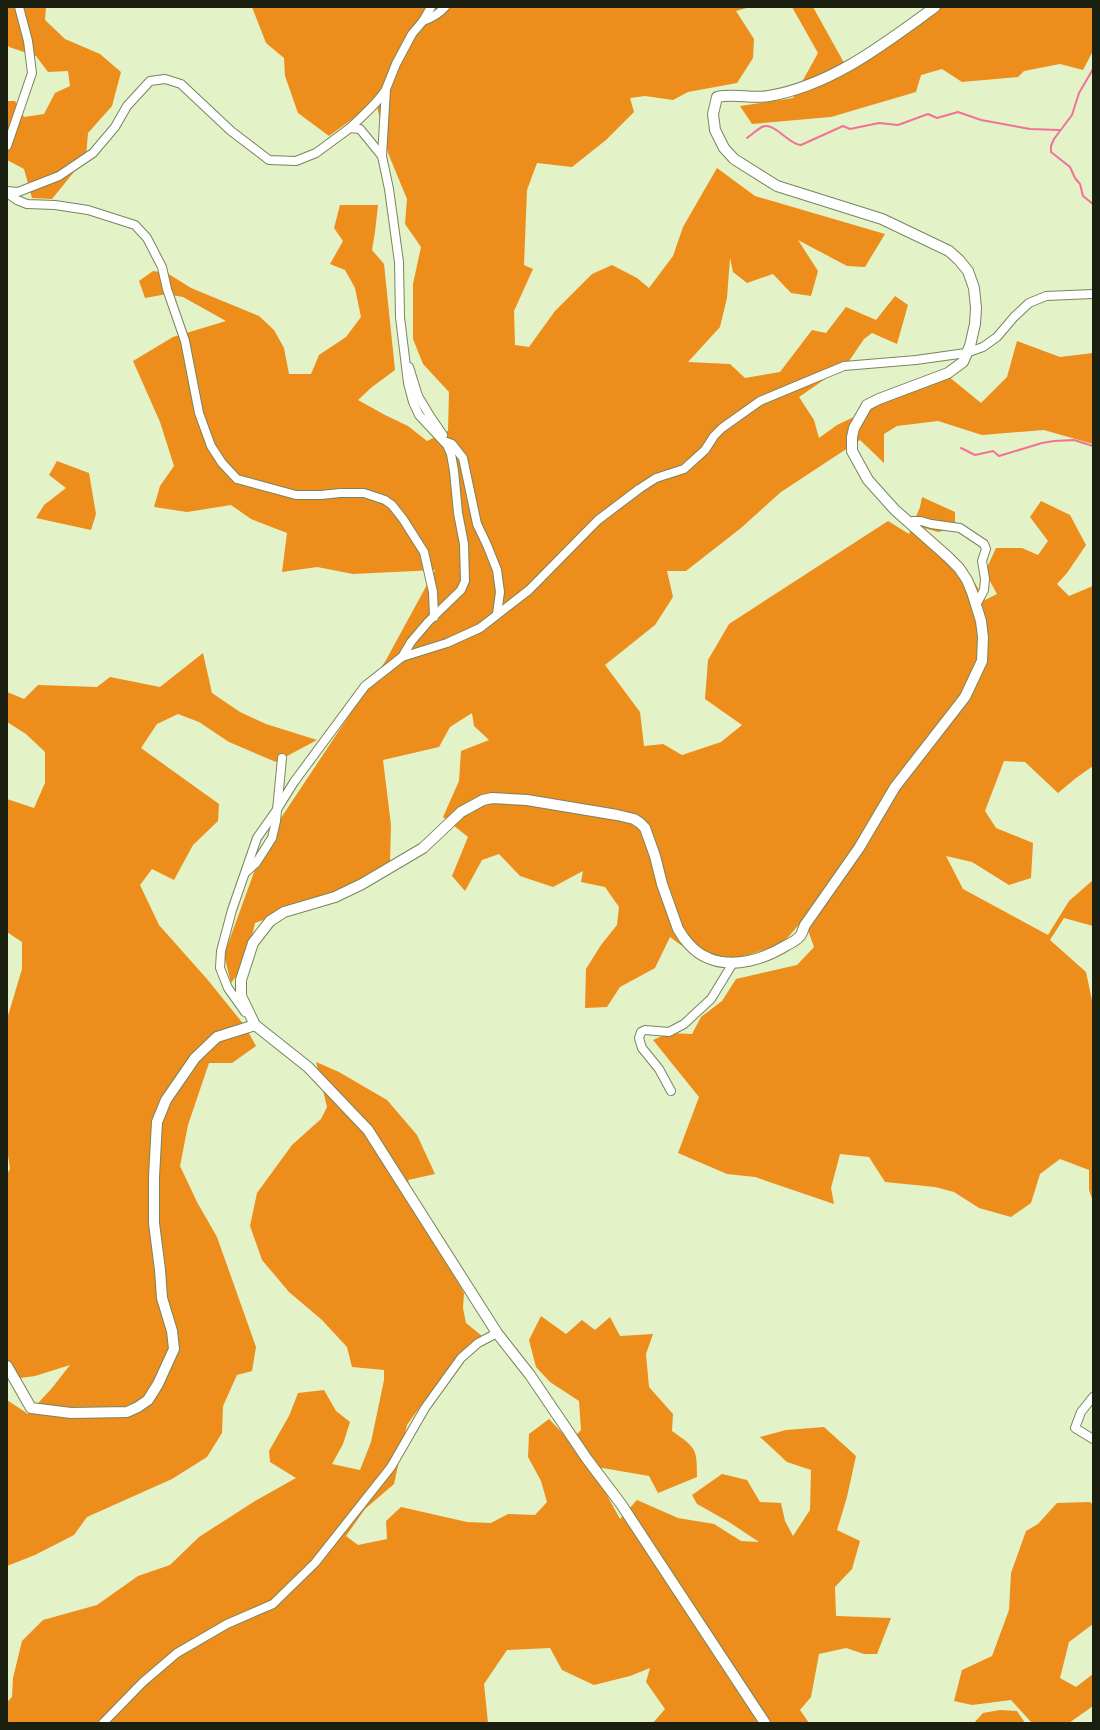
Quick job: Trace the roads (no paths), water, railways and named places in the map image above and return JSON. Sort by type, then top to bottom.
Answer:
[{"type":"street","points":[[7,146],[32,73],[28,41],[19,7]]},
{"type":"street","points":[[7,192],[18,192],[59,176],[93,153],[115,127],[127,106],[150,81],[165,79],[181,84],[231,131],[269,160],[296,160],[316,153],[350,128],[379,100],[386,89],[396,64],[412,34],[423,21],[430,7]]},
{"type":"street","points":[[423,21],[440,13],[445,7]]},
{"type":"street","points":[[255,1026],[241,996],[241,980],[253,943],[270,921],[284,912],[335,896],[362,884],[424,848],[464,809],[483,800],[492,798],[527,800],[622,816],[640,822],[645,828],[655,856],[672,915],[682,935],[698,953],[722,962],[733,963],[760,959],[773,954],[799,937],[805,925],[859,848],[895,787],[965,697],[982,661],[983,637],[970,586],[959,568],[895,510],[868,480],[852,451],[852,437],[854,428],[867,405],[948,373],[963,362],[970,346],[973,334],[976,308],[972,282],[968,271],[949,251],[882,219],[795,193],[769,183],[746,168],[728,153],[717,137],[713,122],[713,108],[717,97],[726,95],[768,96],[810,84],[846,68],[881,46],[935,7]]},
{"type":"street","points":[[386,89],[382,156],[399,262],[399,312],[408,384],[413,402],[419,414],[462,458],[477,524],[495,564],[500,592],[498,614]]},
{"type":"street","points":[[350,128],[360,130],[382,156]]},
{"type":"street","points":[[7,192],[17,200],[27,204],[55,205],[88,210],[135,225],[141,230],[147,238],[162,267],[167,289],[185,341],[199,413],[211,446],[222,463],[237,479],[296,495],[316,496],[340,493],[364,493],[388,502],[403,519],[427,558],[433,592],[434,617]]},
{"type":"street","points":[[765,1723],[620,1504],[587,1459],[530,1375],[497,1333],[368,1130],[308,1067],[255,1026],[228,988],[220,968],[221,951],[232,910],[257,838],[294,782],[365,686],[402,657],[447,643],[480,628],[529,590],[598,520],[656,478],[684,469],[705,450],[714,436],[722,428],[760,401],[844,366],[909,361],[966,353],[983,347],[997,337],[1014,317],[1029,304],[1046,296],[1093,294]]},
{"type":"street","points":[[402,657],[411,642],[461,590],[465,581],[464,544],[458,513],[454,471],[448,443]]},
{"type":"street","points":[[908,521],[921,521],[960,528],[984,544],[986,549],[982,561],[985,579],[984,590],[976,605]]},
{"type":"street","points":[[245,872],[256,863],[272,838],[276,821],[282,758]]},
{"type":"street","points":[[671,1092],[659,1069],[642,1048],[639,1038],[641,1032],[645,1030],[669,1032],[684,1024],[710,999],[733,963]]},
{"type":"street","points":[[7,1366],[31,1408],[71,1413],[127,1412],[148,1400],[166,1368],[174,1349],[172,1331],[162,1298],[154,1224],[154,1177],[157,1122],[166,1100],[195,1058],[217,1037],[255,1026]]},
{"type":"street","points":[[103,1723],[143,1682],[177,1653],[227,1624],[273,1604],[315,1563],[391,1467],[425,1408],[461,1358],[478,1343],[497,1333]]},
{"type":"street","points":[[1093,1397],[1081,1412],[1075,1428],[1093,1439]]},
{"type":"waterway","points":[[1093,69],[1079,93],[1072,115],[1054,139],[1051,146],[1051,152],[1070,167],[1075,178],[1080,184],[1083,196],[1093,204]]},
{"type":"waterway","points":[[747,138],[760,128],[767,126],[776,130],[796,144],[801,145],[843,126],[850,129],[879,123],[898,125],[928,114],[937,118],[958,112],[981,120],[1030,129],[1059,130]]},
{"type":"waterway","points":[[961,448],[975,455],[993,451],[999,456],[1042,443],[1054,441],[1074,440],[1093,446]]}]
